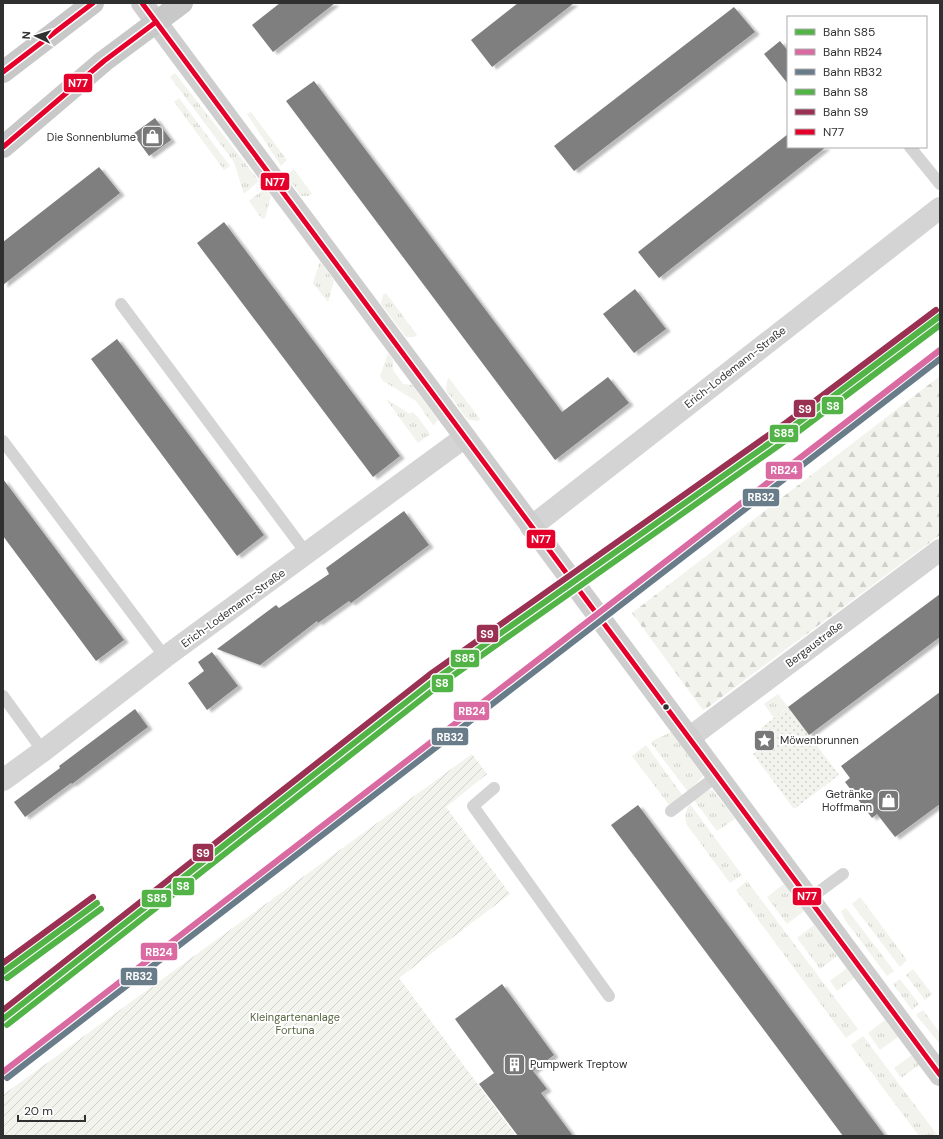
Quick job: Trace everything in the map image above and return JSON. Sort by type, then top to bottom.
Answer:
[{"type":"main road","points":[[3,72],[93,3]]},
{"type":"main road","points":[[3,147],[104,61],[182,3]]},
{"type":"street","points":[[142,3],[940,1075]]},
{"type":"street","name":"Erich-Lodemann-Straße","points":[[531,526],[940,208]]},
{"type":"street","name":"Erich-Lodemann-Straße","points":[[3,780],[44,751],[166,657],[465,437]]},
{"type":"street","name":"Bergaustraße","points":[[689,738],[940,550]]},
{"type":"lane","points":[[911,148],[940,184]]},
{"type":"lane","points":[[121,304],[307,554]]},
{"type":"lane","points":[[3,441],[166,657]]},
{"type":"lane","points":[[3,696],[44,751]]},
{"type":"lane","points":[[671,811],[718,775]]},
{"type":"lane","points":[[494,788],[473,806],[609,996]]},
{"type":"lane","points":[[809,899],[843,874]]},
{"type":"green space","points":[[175,73],[259,181],[244,194],[234,162],[170,77]]},
{"type":"green space","points":[[179,98],[230,166],[224,170],[174,102]]},
{"type":"green space","points":[[251,112],[287,160],[281,166],[247,114]]},
{"type":"green space","points":[[294,169],[312,194],[309,196],[301,196],[286,175]]},
{"type":"green space","points":[[265,188],[271,196],[265,218],[262,219],[249,201]]},
{"type":"green space","points":[[320,261],[334,281],[328,302],[313,283]]},
{"type":"green space","points":[[386,293],[417,335],[414,337],[406,337],[381,304],[383,295]]},
{"type":"green space","points":[[388,353],[393,360],[393,370],[403,384],[412,385],[438,420],[433,425],[416,401],[383,381],[380,376]]},
{"type":"green space","points":[[940,376],[940,535],[703,710],[632,613]]},
{"type":"green space","points":[[449,378],[480,419],[477,421],[467,419],[446,390],[447,381]]},
{"type":"green space","points":[[386,399],[410,414],[412,412],[417,416],[430,434],[418,443]]},
{"type":"green space","points":[[778,694],[788,707],[774,718],[764,704]]},
{"type":"green space","points":[[788,707],[839,775],[794,809],[753,754],[771,741],[761,728]]},
{"type":"green space","points":[[671,732],[703,776],[688,792],[651,743],[652,741]]},
{"type":"green space","points":[[646,745],[683,796],[670,806],[632,756]]},
{"type":"green space","name":"Kleingartenanlage Fortuna","points":[[472,754],[487,774],[446,807],[510,894],[399,978],[516,1136],[3,1136],[3,1095]]},
{"type":"green space","points":[[708,790],[713,790],[735,819],[717,831],[694,800]]},
{"type":"green space","points":[[690,804],[742,875],[730,883],[687,825],[686,814]]},
{"type":"green space","points":[[747,881],[858,1029],[846,1038],[736,890]]},
{"type":"green space","points":[[784,884],[804,911],[787,924],[767,897]]},
{"type":"green space","points":[[860,897],[907,960],[900,967],[852,904]]},
{"type":"green space","points":[[846,908],[894,971],[887,976],[845,920],[841,911]]},
{"type":"green space","points":[[814,925],[837,956],[820,969],[797,938]]},
{"type":"green space","points":[[847,968],[854,978],[837,991],[830,981]]},
{"type":"green space","points":[[913,969],[932,994],[925,1000],[906,975]]},
{"type":"green space","points":[[900,979],[919,1004],[912,1010],[893,984]]},
{"type":"green space","points":[[923,1010],[940,1033],[940,1044],[916,1015]]},
{"type":"green space","points":[[885,1020],[898,1037],[880,1050],[868,1033]]},
{"type":"green space","points":[[863,1036],[938,1136],[919,1136],[851,1045]]},
{"type":"green space","points":[[912,1055],[919,1065],[901,1078],[894,1068]]},
{"type":"building","points":[[280,3],[335,3],[273,52],[252,25]]},
{"type":"building","points":[[518,3],[574,3],[492,67],[471,40]]},
{"type":"building","points":[[734,7],[755,32],[574,171],[554,146]]},
{"type":"building","points":[[780,41],[787,50],[787,83],[764,54]]},
{"type":"building","points":[[314,81],[562,412],[608,377],[629,403],[555,460],[286,101]]},
{"type":"building","name":"Die Sonnenblume","points":[[155,118],[171,140],[149,156],[133,134]]},
{"type":"building","points":[[787,135],[787,148],[825,148],[659,278],[638,252]]},
{"type":"building","points":[[99,167],[120,193],[3,285],[3,242]]},
{"type":"building","points":[[224,222],[400,456],[373,477],[197,243]]},
{"type":"building","points":[[635,289],[666,329],[634,353],[603,314]]},
{"type":"building","points":[[117,339],[264,535],[237,556],[91,359]]},
{"type":"building","points":[[3,479],[124,640],[96,661],[3,536]]},
{"type":"building","points":[[404,511],[429,545],[351,603],[349,601],[318,623],[317,621],[260,665],[217,649],[276,605],[279,608],[329,574],[326,568]]},
{"type":"building","points":[[940,594],[940,637],[809,735],[788,707]]},
{"type":"building","points":[[212,652],[238,686],[207,710],[188,683],[204,671],[198,662]]},
{"type":"building","points":[[940,692],[940,804],[895,837],[877,814],[872,818],[845,782],[850,778],[841,766]]},
{"type":"building","points":[[135,709],[148,727],[25,817],[14,802]]},
{"type":"building","points":[[638,805],[885,1136],[843,1136],[611,825]]},
{"type":"building","name":"Pumpwerk Treptow","points":[[502,984],[554,1055],[533,1071],[547,1089],[541,1093],[573,1136],[518,1136],[479,1084],[494,1073],[455,1019]]},
{"type":"rail line","name":"S9","points":[[3,1010],[429,675],[787,422],[936,310]]},
{"type":"rail line","name":"S85","points":[[3,1019],[433,681],[791,428],[940,316]]},
{"type":"rail line","name":"S8","points":[[7,1025],[437,687],[795,434],[940,325]]},
{"type":"rail line","name":"RB24","points":[[3,1072],[940,350]]},
{"type":"rail line","name":"RB32","points":[[7,1078],[940,359]]},
{"type":"rail line","name":"S9","points":[[3,963],[93,897]]},
{"type":"rail line","name":"S85","points":[[3,972],[97,903]]},
{"type":"rail line","name":"S8","points":[[7,978],[101,909]]},
{"type":"transit line","name":"N77","points":[[3,72],[93,3]]},
{"type":"transit line","name":"N77","points":[[142,3],[940,1075]]},
{"type":"transit line","name":"N77","points":[[3,147],[104,61],[156,22]]},
{"type":"place","name":"Die Sonnenblume","points":[[152,137]]},
{"type":"place","name":"Möwenbrunnen","points":[[764,740]]},
{"type":"place","name":"Getränke Hoffmann","points":[[888,800]]},
{"type":"place","name":"Pumpwerk Treptow","points":[[515,1064]]}]
